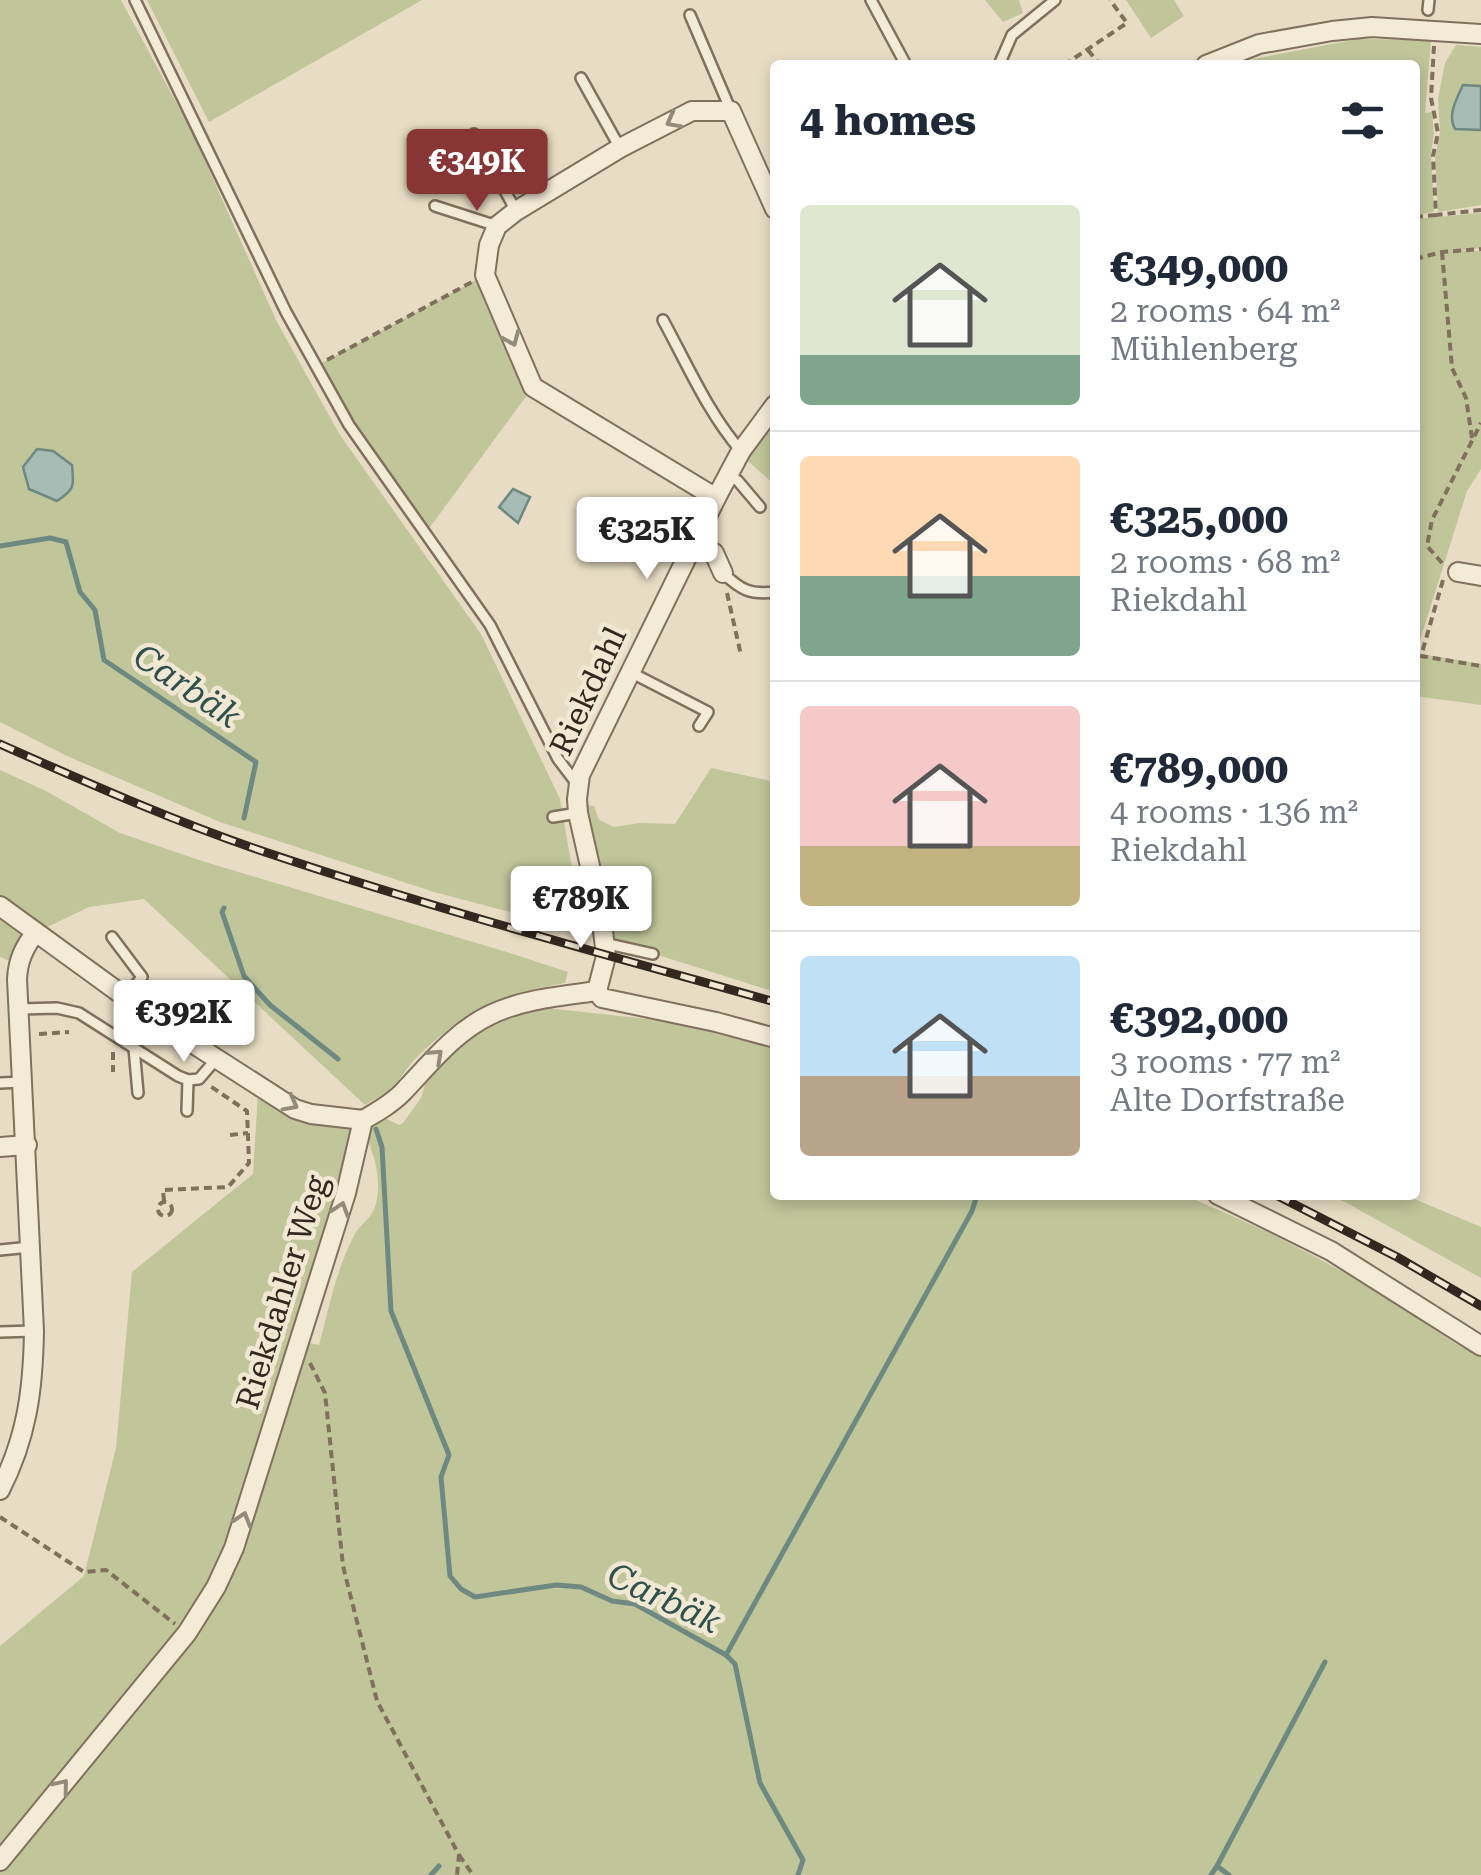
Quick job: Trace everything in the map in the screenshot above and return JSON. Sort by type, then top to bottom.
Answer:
[{"type":"street","points":[[1218,60],[1258,44],[1372,27],[1481,34]]},
{"type":"street","points":[[716,498],[533,387],[485,275],[489,245],[498,226],[516,210],[620,148],[692,111],[730,111],[770,198]]},
{"type":"street","name":"Riekdahl","points":[[597,990],[606,956],[602,915],[578,813],[578,786],[584,765],[728,474],[770,412]]},
{"type":"street","points":[[694,542],[714,553],[723,573]]},
{"type":"street","points":[[1458,572],[1481,576]]},
{"type":"street","points":[[0,906],[125,998],[294,1109],[311,1114],[363,1120],[390,1104],[458,1036],[487,1016],[533,1000],[597,990],[602,998],[770,1037]]},
{"type":"street","points":[[0,1490],[7,1457],[25,1424],[33,1380],[18,964],[24,947],[35,934]]},
{"type":"street","name":"Riekdahler Weg","points":[[0,1861],[187,1632],[216,1586],[234,1548],[346,1193],[363,1120]]},
{"type":"street","points":[[0,1147],[27,1145]]},
{"type":"street","points":[[1228,1200],[1331,1251],[1481,1346]]},
{"type":"lane","points":[[135,0],[286,312],[349,425],[490,625],[558,760],[578,786]]},
{"type":"lane","points":[[872,0],[903,60]]},
{"type":"lane","points":[[1000,60],[1012,35],[1055,0]]},
{"type":"lane","points":[[690,15],[730,111]]},
{"type":"lane","points":[[582,78],[620,148]]},
{"type":"lane","points":[[474,134],[516,210]]},
{"type":"lane","points":[[435,206],[498,226]]},
{"type":"lane","points":[[662,320],[709,405],[741,451]]},
{"type":"lane","points":[[728,474],[760,506]]},
{"type":"lane","points":[[671,530],[694,542]]},
{"type":"lane","points":[[723,573],[738,587],[756,594],[770,593]]},
{"type":"lane","points":[[630,672],[708,712],[699,726]]},
{"type":"lane","points":[[553,817],[578,813]]},
{"type":"lane","points":[[112,937],[142,977],[125,998]]},
{"type":"lane","points":[[604,942],[653,954]]},
{"type":"lane","points":[[19,1009],[68,1010],[90,1019],[178,1076],[194,1079]]},
{"type":"lane","points":[[134,1048],[138,1094]]},
{"type":"lane","points":[[187,1111],[194,1079],[218,1058]]},
{"type":"lane","points":[[0,1084],[23,1082]]},
{"type":"lane","points":[[0,1250],[30,1247]]},
{"type":"lane","points":[[0,1332],[34,1331]]},
{"type":"path","points":[[1072,60],[1127,23],[1110,0]]},
{"type":"path","points":[[1435,32],[1432,98],[1438,133],[1433,156],[1436,215]]},
{"type":"path","points":[[1088,50],[1096,60]]},
{"type":"path","points":[[1420,217],[1481,210]]},
{"type":"path","points":[[1420,258],[1481,249]]},
{"type":"path","points":[[1442,252],[1452,368],[1466,398],[1472,438]]},
{"type":"path","points":[[318,365],[485,275]]},
{"type":"path","points":[[1420,649],[1447,569],[1427,546],[1432,520],[1481,423]]},
{"type":"path","points":[[723,573],[741,656]]},
{"type":"path","points":[[1420,655],[1481,666]]},
{"type":"path","points":[[20,1034],[69,1032]]},
{"type":"path","points":[[112,1034],[114,1072]]},
{"type":"path","points":[[164,1202],[163,1190],[228,1187],[249,1163],[247,1111],[194,1079]]},
{"type":"path","points":[[230,1135],[248,1133]]},
{"type":"path","points":[[299,1341],[325,1393],[343,1566],[377,1701],[472,1875]]},
{"type":"path","points":[[0,1517],[84,1572],[106,1570],[187,1632]]},
{"type":"path","points":[[458,1875],[459,1855]]},
{"type":"green space","points":[[0,0],[121,0],[192,132],[277,322],[340,435],[481,634],[560,799],[583,931],[434,892],[220,822],[67,756],[0,722]]},
{"type":"green space","points":[[147,0],[422,0],[209,122]]},
{"type":"green space","points":[[985,0],[1019,0],[1023,13],[1003,22]]},
{"type":"green space","points":[[1126,0],[1174,0],[1184,16],[1151,38]]},
{"type":"green space","points":[[1358,39],[1431,40],[1425,113],[1432,112],[1434,212],[1420,214],[1420,60],[1253,59]]},
{"type":"green space","points":[[1456,45],[1481,47],[1481,86],[1463,85],[1455,129],[1481,130],[1481,205],[1438,212],[1438,99],[1445,63]]},
{"type":"green space","points":[[1481,213],[1481,248],[1459,251],[1481,251],[1481,469],[1467,491],[1420,640],[1420,219]]},
{"type":"green space","points":[[485,275],[533,387],[425,534],[349,425],[318,365]]},
{"type":"green space","points":[[770,412],[770,481],[740,454]]},
{"type":"green space","points":[[1420,654],[1481,664],[1481,705],[1420,697]]},
{"type":"green space","points":[[711,768],[770,781],[770,990],[658,955],[657,949],[613,940],[586,821],[586,805],[594,806],[599,820],[614,827],[675,824]]},
{"type":"green space","points":[[0,770],[120,833],[568,972],[565,983],[520,993],[467,1016],[416,1058],[388,1091],[365,1105],[144,899],[89,907],[35,933],[18,964],[0,957]]},
{"type":"green space","points":[[547,1008],[683,1023],[770,1047],[770,1200],[1196,1200],[1272,1234],[1366,1284],[1481,1357],[1481,1875],[0,1875],[0,1646],[84,1576],[116,1448],[132,1272],[253,1174],[258,1093],[363,1120],[299,1341],[319,1345],[344,1259],[356,1232],[375,1207],[377,1171],[366,1137],[371,1127],[385,1118],[403,1123],[421,1098],[424,1080],[458,1046],[507,1016]]},
{"type":"green space","points":[[1340,1200],[1417,1200],[1481,1227],[1481,1278]]},
{"type":"water","points":[[1463,85],[1481,86],[1481,130],[1455,129],[1453,124],[1454,107]]},
{"type":"water","points":[[37,449],[53,451],[72,465],[72,487],[57,501],[29,489],[23,467]]},
{"type":"water","points":[[513,489],[530,497],[518,523],[499,507]]},
{"type":"waterway","name":"Carbäk","points":[[0,546],[50,538],[66,542],[80,592],[95,610],[104,660],[256,762],[244,818]]},
{"type":"waterway","name":"Carbäk","points":[[224,908],[222,912],[244,976],[270,1005],[338,1059]]},
{"type":"waterway","name":"Carbäk","points":[[376,1129],[382,1147],[391,1311],[449,1455],[441,1477],[450,1576],[475,1597],[556,1585],[581,1587],[612,1601],[635,1604],[726,1655],[735,1664],[760,1783],[803,1860],[798,1875]]},
{"type":"waterway","points":[[726,1655],[975,1200]]},
{"type":"waterway","points":[[1217,1866],[1325,1662]]},
{"type":"waterway","points":[[431,1875],[439,1866]]},
{"type":"waterway","points":[[1211,1875],[1217,1866],[1229,1875]]},
{"type":"railway","points":[[0,744],[170,817],[274,855],[770,1001]]},
{"type":"railway","points":[[1286,1200],[1481,1306]]}]
